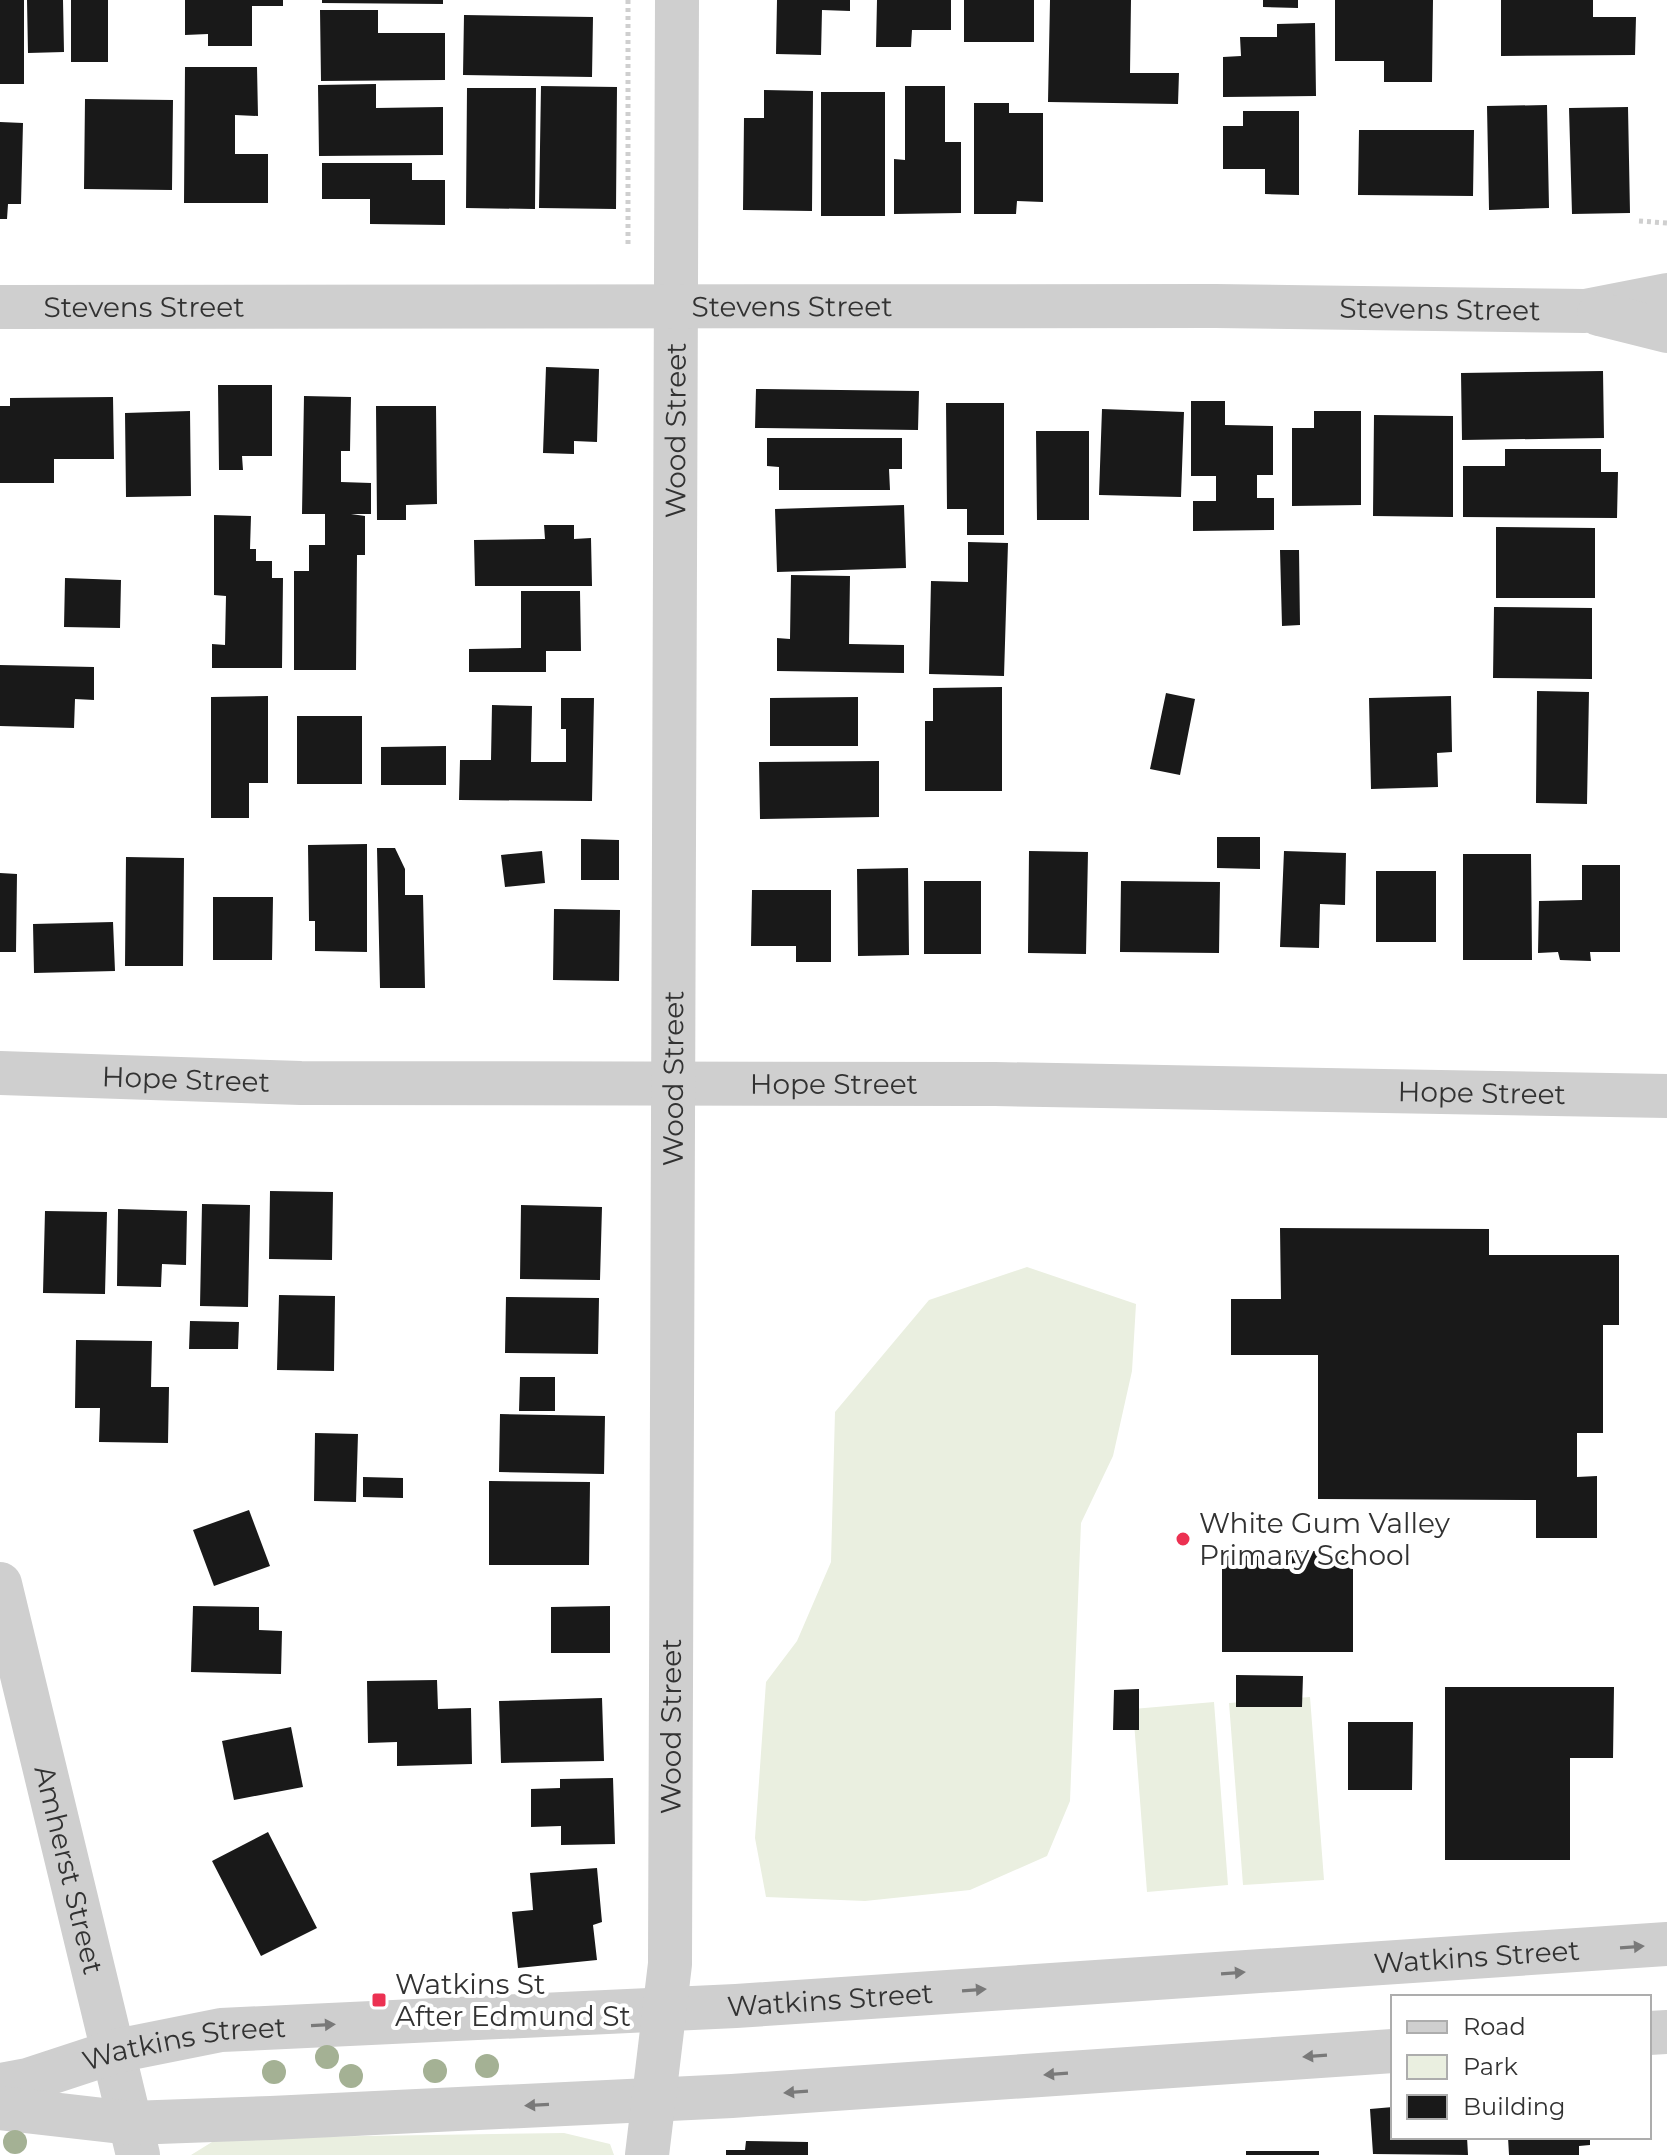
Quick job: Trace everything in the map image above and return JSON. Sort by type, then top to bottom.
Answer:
[{"type":"street","name":"Wood Street","points":[[647,2155],[670,1964],[677,0]]},
{"type":"street","name":"Stevens Street","points":[[0,307],[675,309],[1215,306],[1585,311],[1667,295]]},
{"type":"street","name":"Stevens Street","points":[[1585,311],[1667,331]]},
{"type":"street","name":"Hope Street","points":[[0,1073],[286,1083],[995,1084],[1667,1096]]},
{"type":"street","name":"Amherst Street","points":[[0,1584],[116,2051],[134,2139]]},
{"type":"street","name":"Watkins Street","points":[[0,2085],[28,2080],[116,2051],[221,2030],[665,2009],[1667,1944]]},
{"type":"street","name":"Watkins Street","points":[[0,2108],[134,2139],[656,2099],[1391,2051]]},
{"type":"path","points":[[628,0],[628,244]]},
{"type":"path","points":[[1639,221],[1667,223]]},
{"type":"green space","points":[[1027,1267],[1136,1304],[1132,1371],[1113,1456],[1081,1523],[1070,1801],[1047,1856],[970,1890],[865,1901],[766,1897],[755,1838],[766,1682],[797,1641],[831,1562],[835,1412],[929,1300]]},
{"type":"green space","points":[[1310,1697],[1324,1880],[1243,1885],[1229,1703]]},
{"type":"green space","points":[[1214,1702],[1228,1885],[1147,1892],[1133,1709]]},
{"type":"green space","points":[[564,2133],[610,2144],[614,2155],[191,2155],[212,2142],[231,2138]]},
{"type":"building","points":[[0,0],[24,0],[24,84],[0,84]]},
{"type":"building","points":[[27,0],[63,0],[64,52],[28,53]]},
{"type":"building","points":[[71,0],[108,0],[108,62],[71,62]]},
{"type":"building","points":[[185,0],[283,0],[283,6],[252,6],[252,46],[208,46],[208,34],[185,35]]},
{"type":"building","points":[[322,0],[443,0],[443,4],[322,3]]},
{"type":"building","points":[[777,0],[850,0],[850,11],[822,10],[821,55],[776,54]]},
{"type":"building","points":[[877,0],[951,0],[951,30],[912,30],[911,47],[876,47]]},
{"type":"building","points":[[964,0],[1034,0],[1034,42],[964,42]]},
{"type":"building","points":[[1050,0],[1131,0],[1130,73],[1179,73],[1178,104],[1048,102]]},
{"type":"building","points":[[1263,0],[1298,0],[1298,8],[1263,7]]},
{"type":"building","points":[[1335,0],[1433,0],[1432,82],[1384,82],[1384,61],[1335,61]]},
{"type":"building","points":[[1501,0],[1593,0],[1593,17],[1636,17],[1635,55],[1501,56]]},
{"type":"building","points":[[320,10],[378,10],[378,33],[445,33],[445,80],[321,81]]},
{"type":"building","points":[[464,15],[593,17],[592,77],[463,75]]},
{"type":"building","points":[[1315,23],[1316,96],[1223,97],[1223,57],[1241,56],[1240,37],[1277,37],[1277,24]]},
{"type":"building","points":[[185,67],[257,67],[258,116],[235,115],[235,154],[268,154],[268,203],[184,203]]},
{"type":"building","points":[[376,84],[376,108],[443,107],[443,155],[319,156],[318,85]]},
{"type":"building","points":[[541,86],[617,87],[616,209],[539,208]]},
{"type":"building","points":[[905,86],[945,86],[945,142],[961,142],[961,213],[894,214],[894,159],[905,160]]},
{"type":"building","points":[[467,88],[536,88],[535,209],[466,208]]},
{"type":"building","points":[[764,90],[813,91],[812,211],[743,210],[744,118],[764,118]]},
{"type":"building","points":[[821,92],[885,92],[885,216],[821,216]]},
{"type":"building","points":[[85,99],[173,100],[172,190],[84,189]]},
{"type":"building","points":[[974,103],[1009,103],[1009,113],[1043,113],[1043,202],[1017,201],[1016,214],[974,214]]},
{"type":"building","points":[[1547,105],[1549,208],[1489,210],[1487,106]]},
{"type":"building","points":[[1628,107],[1630,213],[1572,214],[1569,108]]},
{"type":"building","points":[[1243,111],[1299,111],[1299,195],[1265,194],[1265,169],[1223,169],[1223,126],[1243,126]]},
{"type":"building","points":[[0,122],[23,123],[21,204],[8,204],[7,219],[0,219]]},
{"type":"building","points":[[1359,130],[1474,130],[1473,196],[1358,195]]},
{"type":"building","points":[[322,163],[412,163],[412,180],[445,180],[445,225],[370,224],[370,199],[322,199]]},
{"type":"building","points":[[546,367],[599,369],[597,442],[574,441],[574,454],[543,453]]},
{"type":"building","points":[[1603,371],[1604,438],[1462,440],[1461,373]]},
{"type":"building","points":[[218,385],[272,385],[272,456],[242,456],[243,470],[219,470]]},
{"type":"building","points":[[756,389],[919,391],[918,430],[755,428]]},
{"type":"building","points":[[304,396],[351,397],[350,451],[341,451],[341,482],[371,483],[371,514],[351,514],[365,516],[365,555],[357,555],[356,670],[294,670],[294,571],[309,571],[309,545],[325,545],[325,514],[302,514]]},
{"type":"building","points":[[113,397],[114,459],[54,459],[54,483],[0,483],[0,406],[10,406],[10,398]]},
{"type":"building","points":[[1191,401],[1225,401],[1225,425],[1273,426],[1273,475],[1257,475],[1257,498],[1274,498],[1274,530],[1193,531],[1193,501],[1216,501],[1216,476],[1191,476]]},
{"type":"building","points":[[946,403],[1004,403],[1004,535],[967,535],[967,509],[947,509]]},
{"type":"building","points":[[376,406],[436,406],[437,504],[406,505],[406,520],[377,520]]},
{"type":"building","points":[[1102,409],[1184,412],[1181,497],[1099,495]]},
{"type":"building","points":[[190,411],[191,496],[126,497],[125,413]]},
{"type":"building","points":[[1314,411],[1361,411],[1361,505],[1292,506],[1292,428],[1314,428]]},
{"type":"building","points":[[1374,415],[1453,416],[1453,517],[1373,516]]},
{"type":"building","points":[[1036,431],[1089,431],[1089,520],[1037,520]]},
{"type":"building","points":[[767,438],[902,438],[902,469],[889,469],[890,490],[779,490],[779,467],[767,466]]},
{"type":"building","points":[[1505,449],[1601,449],[1601,472],[1618,472],[1617,518],[1463,517],[1463,466],[1505,466]]},
{"type":"building","points":[[904,505],[906,568],[777,572],[775,509]]},
{"type":"building","points":[[214,515],[251,516],[250,549],[256,549],[256,561],[272,561],[272,578],[283,578],[282,668],[212,668],[212,644],[225,645],[226,596],[214,595]]},
{"type":"building","points":[[544,525],[574,525],[574,539],[591,538],[592,586],[475,586],[474,540],[545,539]]},
{"type":"building","points":[[1496,527],[1595,528],[1595,598],[1496,598]]},
{"type":"building","points":[[968,542],[1008,543],[1004,676],[929,674],[931,581],[968,582]]},
{"type":"building","points":[[1280,550],[1299,550],[1300,625],[1282,626]]},
{"type":"building","points":[[791,575],[850,576],[849,644],[904,645],[904,673],[777,671],[777,638],[790,639]]},
{"type":"building","points":[[65,578],[121,580],[120,628],[64,627]]},
{"type":"building","points":[[521,591],[580,591],[581,651],[546,651],[546,672],[469,672],[469,649],[521,648]]},
{"type":"building","points":[[1494,607],[1592,608],[1592,679],[1493,678]]},
{"type":"building","points":[[0,665],[94,667],[94,700],[75,699],[74,728],[0,726]]},
{"type":"building","points":[[1002,687],[1002,791],[925,791],[925,721],[933,721],[933,688]]},
{"type":"building","points":[[1537,691],[1589,692],[1587,804],[1536,803]]},
{"type":"building","points":[[1166,693],[1195,699],[1180,775],[1150,769]]},
{"type":"building","points":[[268,696],[268,783],[249,783],[249,818],[211,818],[211,697]]},
{"type":"building","points":[[1451,696],[1452,752],[1437,753],[1438,787],[1371,789],[1369,698]]},
{"type":"building","points":[[858,697],[858,746],[770,746],[770,698]]},
{"type":"building","points":[[561,698],[594,698],[592,801],[459,800],[460,760],[491,760],[492,705],[532,706],[531,762],[566,762],[566,729],[561,729]]},
{"type":"building","points":[[297,716],[362,716],[362,784],[297,784]]},
{"type":"building","points":[[446,746],[446,785],[381,785],[381,747]]},
{"type":"building","points":[[879,761],[879,817],[760,819],[759,762]]},
{"type":"building","points":[[1217,837],[1260,837],[1260,869],[1217,868]]},
{"type":"building","points":[[581,839],[619,840],[619,880],[581,880]]},
{"type":"building","points":[[367,844],[367,952],[315,951],[315,921],[309,921],[308,845]]},
{"type":"building","points":[[377,848],[395,848],[405,869],[405,895],[423,895],[425,988],[380,988]]},
{"type":"building","points":[[542,851],[545,883],[505,887],[501,855]]},
{"type":"building","points":[[1029,851],[1088,852],[1086,954],[1028,953]]},
{"type":"building","points":[[1284,851],[1346,853],[1345,905],[1320,904],[1319,948],[1280,947]]},
{"type":"building","points":[[1463,854],[1531,854],[1532,960],[1463,960]]},
{"type":"building","points":[[126,857],[184,858],[183,966],[125,966]]},
{"type":"building","points":[[1582,865],[1620,865],[1620,952],[1590,952],[1591,961],[1560,960],[1558,952],[1538,953],[1539,901],[1582,900]]},
{"type":"building","points":[[908,868],[909,955],[858,956],[857,869]]},
{"type":"building","points":[[1376,871],[1436,871],[1436,942],[1376,942]]},
{"type":"building","points":[[0,873],[17,874],[16,952],[0,952]]},
{"type":"building","points":[[924,881],[981,881],[981,954],[924,954]]},
{"type":"building","points":[[1121,881],[1220,882],[1219,953],[1120,952]]},
{"type":"building","points":[[752,890],[831,890],[831,962],[796,962],[796,946],[751,946]]},
{"type":"building","points":[[213,897],[273,897],[272,960],[213,960]]},
{"type":"building","points":[[554,909],[620,910],[619,981],[553,980]]},
{"type":"building","points":[[113,922],[115,971],[34,973],[33,924]]},
{"type":"building","points":[[270,1191],[333,1192],[332,1260],[269,1259]]},
{"type":"building","points":[[202,1204],[250,1205],[248,1307],[200,1306]]},
{"type":"building","points":[[521,1205],[602,1207],[600,1280],[520,1279]]},
{"type":"building","points":[[118,1209],[187,1211],[186,1265],[162,1264],[161,1287],[117,1286]]},
{"type":"building","points":[[45,1211],[107,1212],[105,1294],[43,1293]]},
{"type":"building","points":[[1280,1228],[1489,1229],[1489,1255],[1619,1255],[1619,1325],[1603,1325],[1603,1433],[1577,1433],[1577,1477],[1597,1476],[1597,1538],[1536,1538],[1536,1500],[1318,1499],[1318,1355],[1231,1355],[1231,1299],[1281,1299]]},
{"type":"building","points":[[279,1295],[335,1296],[334,1371],[277,1370]]},
{"type":"building","points":[[506,1297],[599,1298],[598,1354],[505,1353]]},
{"type":"building","points":[[190,1321],[239,1322],[238,1349],[189,1349]]},
{"type":"building","points":[[76,1340],[152,1341],[151,1387],[169,1387],[168,1443],[99,1442],[100,1408],[75,1408]]},
{"type":"building","points":[[520,1377],[555,1377],[555,1411],[519,1411]]},
{"type":"building","points":[[500,1414],[605,1416],[604,1474],[499,1472]]},
{"type":"building","points":[[315,1433],[358,1434],[356,1502],[314,1501]]},
{"type":"building","points":[[363,1477],[403,1478],[403,1498],[363,1497]]},
{"type":"building","points":[[489,1481],[590,1482],[589,1565],[489,1565]]},
{"type":"building","points":[[249,1510],[270,1566],[214,1586],[193,1530]]},
{"type":"building","points":[[1222,1551],[1353,1551],[1353,1652],[1222,1652]]},
{"type":"building","points":[[193,1606],[259,1607],[259,1630],[282,1631],[281,1674],[191,1672]]},
{"type":"building","points":[[610,1606],[610,1653],[551,1653],[551,1607]]},
{"type":"building","points":[[1236,1675],[1303,1676],[1302,1707],[1236,1707]]},
{"type":"building","points":[[437,1680],[438,1709],[471,1708],[472,1764],[397,1766],[397,1742],[368,1743],[367,1681]]},
{"type":"building","points":[[1445,1687],[1614,1687],[1613,1758],[1570,1758],[1570,1860],[1445,1860]]},
{"type":"building","points":[[1139,1689],[1139,1730],[1113,1730],[1114,1690]]},
{"type":"building","points":[[602,1698],[604,1761],[501,1763],[499,1701]]},
{"type":"building","points":[[1348,1722],[1413,1722],[1412,1790],[1348,1790]]},
{"type":"building","points":[[291,1727],[303,1787],[234,1800],[222,1741]]},
{"type":"building","points":[[613,1778],[615,1844],[561,1845],[561,1826],[531,1827],[531,1789],[560,1788],[560,1779]]},
{"type":"building","points":[[268,1832],[317,1928],[261,1956],[212,1861]]},
{"type":"building","points":[[597,1868],[602,1922],[593,1925],[597,1960],[518,1968],[512,1912],[533,1910],[530,1873]]},
{"type":"building","points":[[1391,2107],[1391,2139],[1467,2139],[1468,2155],[1373,2154],[1370,2109]]},
{"type":"building","points":[[1508,2139],[1590,2139],[1590,2145],[1579,2146],[1579,2155],[1509,2155]]},
{"type":"building","points":[[746,2141],[808,2142],[808,2155],[726,2155],[726,2150],[745,2150]]},
{"type":"building","points":[[1246,2151],[1319,2151],[1319,2155],[1246,2155]]},
{"type":"place","name":"White Gum Valley Primary School","points":[[1183,1539]]},
{"type":"place","name":"Watkins St After Edmund St","points":[[379,2000]]}]
